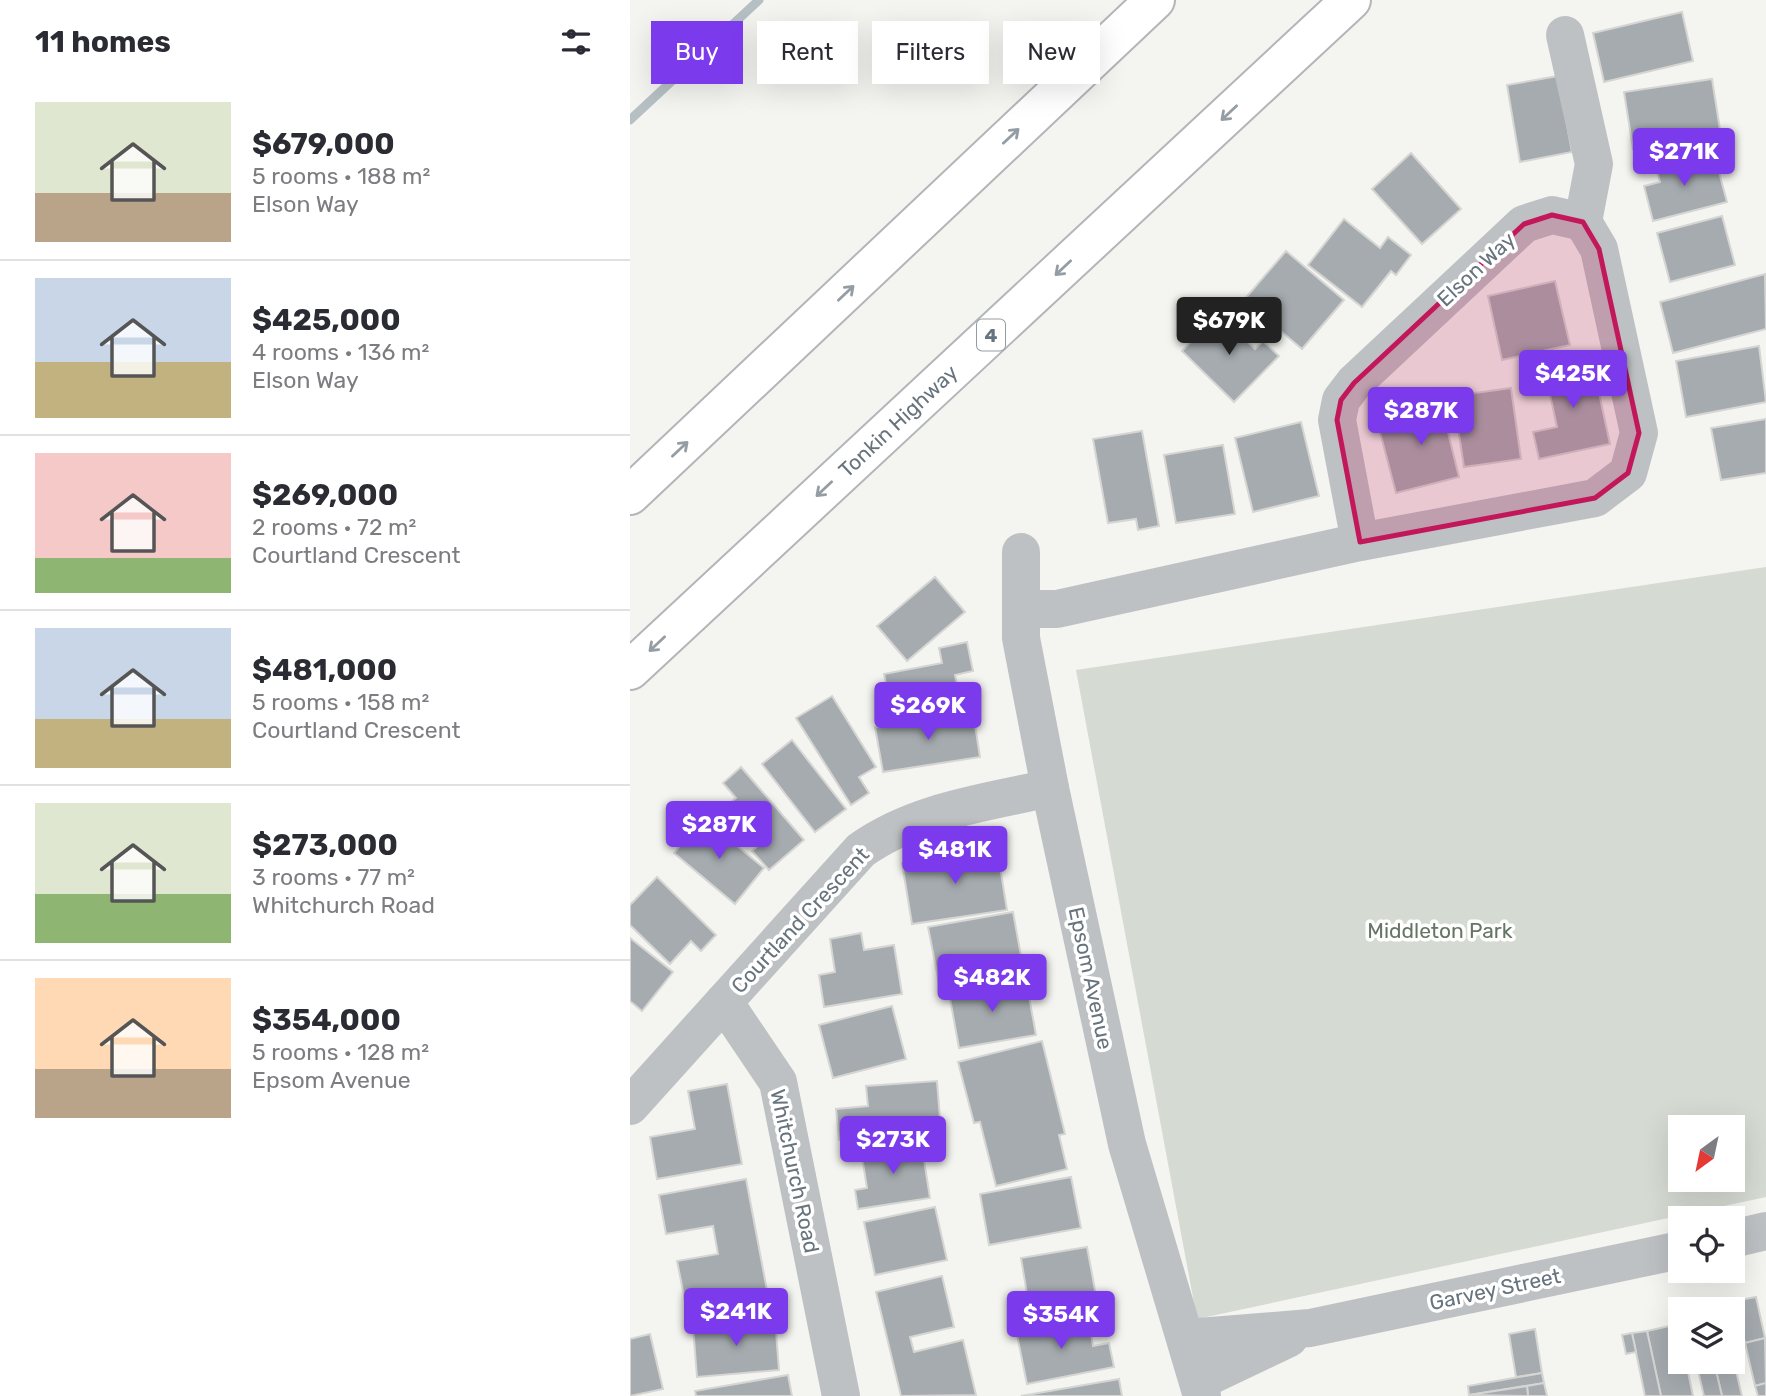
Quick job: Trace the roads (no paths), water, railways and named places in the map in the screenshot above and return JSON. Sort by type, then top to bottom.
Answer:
[{"type":"highway","points":[[630,495],[1155,0]]},
{"type":"highway","name":"Tonkin Highway","points":[[630,670],[1351,0]]},
{"type":"street","points":[[1021,609],[1057,609],[1360,542],[1595,498],[1628,473],[1639,433],[1599,249],[1583,222],[1594,164],[1564,36]]},
{"type":"street","name":"Elson Way","points":[[1360,542],[1337,420],[1341,400],[1354,383],[1524,224],[1552,215],[1583,222]]},
{"type":"street","name":"Epsom Avenue","points":[[1021,552],[1021,638],[1050,788],[1127,1144],[1201,1388]]},
{"type":"street","name":"Courtland Crescent","points":[[630,1106],[861,850],[885,833],[921,817],[1050,788]]},
{"type":"street","name":"Whitchurch Road","points":[[724,1002],[778,1082],[841,1396]]},
{"type":"street","points":[[1745,1235],[1766,1231]]},
{"type":"street","name":"Garvey Street","points":[[1186,1338],[1310,1328],[1668,1253]]},
{"type":"street","name":"Garvey Street","points":[[1201,1388],[1310,1328]]},
{"type":"waterway","points":[[630,120],[759,0]]},
{"type":"park label","name":"Middleton Park","points":[[1440,930]]}]
